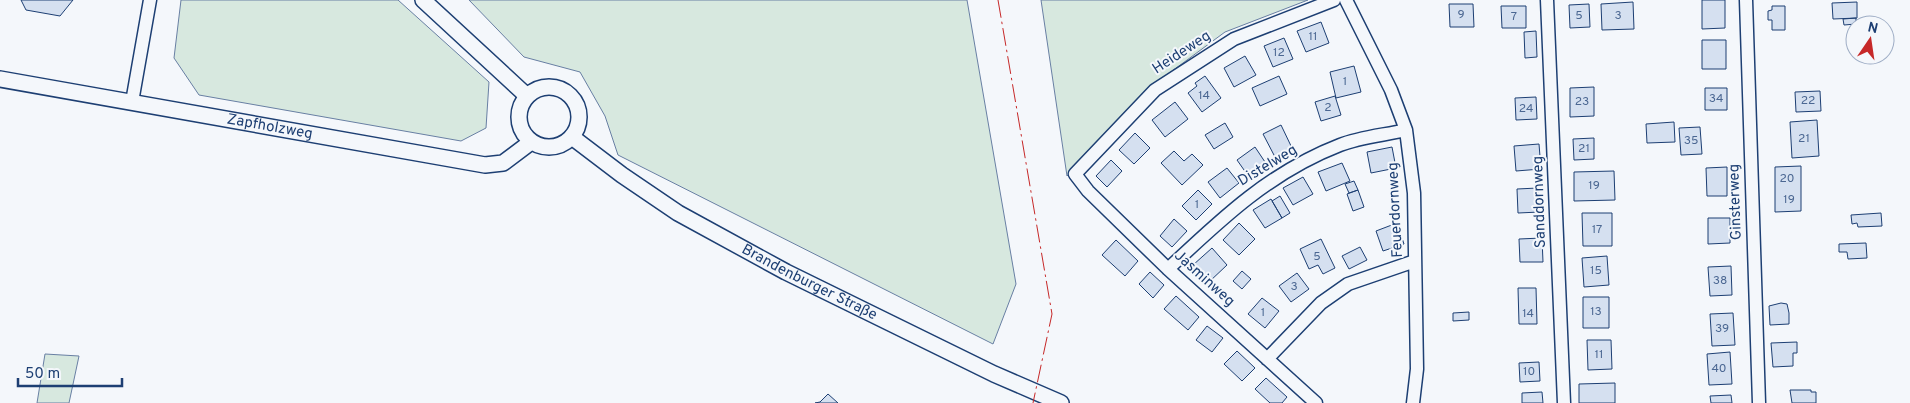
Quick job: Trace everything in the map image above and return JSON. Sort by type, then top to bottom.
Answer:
[{"type":"street","points":[[132,102],[150,0]]},
{"type":"street","points":[[423,0],[527,96]]},
{"type":"street","name":"Heideweg","points":[[1075,174],[1155,90],[1234,39],[1334,0]]},
{"type":"street","name":"Feuerdornweg","points":[[1346,0],[1390,90],[1406,130],[1414,193],[1417,369],[1412,403]]},
{"type":"street","name":"Sanddornweg","points":[[1547,0],[1564,403]]},
{"type":"street","name":"Ginsterweg","points":[[1746,0],[1759,403]]},
{"type":"street","name":"Zapfholzweg","points":[[0,79],[485,166],[503,163],[532,142]]},
{"type":"street","points":[[546,86],[556,87],[570,94],[578,107],[580,117],[578,128],[572,137],[557,146],[548,147],[532,142],[524,134],[520,125],[519,114],[521,104],[527,96],[535,89],[546,86]]},
{"type":"street","name":"Distelweg","points":[[1168,269],[1241,201],[1283,173],[1340,144],[1406,130]]},
{"type":"street","name":"Brandenburger Straße","points":[[572,137],[678,214],[786,272],[994,374],[1061,403]]},
{"type":"street","name":"Jasminweg","points":[[1075,174],[1088,191],[1168,269],[1316,403]]},
{"type":"street","points":[[1267,358],[1321,303],[1348,284],[1414,261]]},
{"type":"shaded area","points":[[181,0],[398,0],[489,82],[486,128],[461,141],[199,95],[174,58]]},
{"type":"shaded area","points":[[469,0],[967,0],[1016,284],[993,344],[618,155],[605,116],[580,72],[524,57]]},
{"type":"shaded area","points":[[1041,0],[1308,0],[1225,32],[1145,91],[1067,176]]},
{"type":"shaded area","points":[[45,354],[79,356],[69,403],[37,403]]},
{"type":"building","points":[[21,0],[73,0],[60,16],[26,10]]},
{"type":"building","points":[[1702,0],[1725,0],[1725,28],[1702,29]]},
{"type":"building","points":[[1633,2],[1634,29],[1602,30],[1601,4]]},
{"type":"building","points":[[1857,2],[1857,15],[1845,15],[1845,18],[1833,19],[1832,3]]},
{"type":"building","points":[[1449,4],[1473,4],[1474,27],[1450,27]]},
{"type":"building","points":[[1589,4],[1590,27],[1570,28],[1569,5]]},
{"type":"building","points":[[1501,6],[1526,6],[1526,28],[1502,28]]},
{"type":"building","points":[[1772,6],[1785,6],[1785,30],[1772,30],[1772,20],[1768,20],[1768,11],[1772,10]]},
{"type":"building","points":[[1321,22],[1329,43],[1306,52],[1297,31]]},
{"type":"building","points":[[1536,31],[1537,57],[1525,58],[1524,32]]},
{"type":"building","points":[[1284,38],[1293,59],[1273,67],[1264,46]]},
{"type":"building","points":[[1702,40],[1726,40],[1726,69],[1702,69]]},
{"type":"building","points":[[1245,56],[1256,75],[1234,87],[1224,68]]},
{"type":"building","points":[[1354,66],[1361,92],[1336,98],[1330,72]]},
{"type":"building","points":[[1205,76],[1221,98],[1202,112],[1188,93],[1197,86],[1195,83]]},
{"type":"building","points":[[1279,76],[1287,94],[1260,106],[1252,88]]},
{"type":"building","points":[[1594,87],[1594,116],[1570,117],[1570,88]]},
{"type":"building","points":[[1705,88],[1727,88],[1727,110],[1705,110]]},
{"type":"building","points":[[1820,91],[1821,111],[1796,112],[1795,92]]},
{"type":"building","points":[[1335,96],[1341,115],[1321,121],[1315,102]]},
{"type":"building","points":[[1536,97],[1537,119],[1516,120],[1515,98]]},
{"type":"building","points":[[1175,102],[1188,119],[1165,137],[1152,120]]},
{"type":"building","points":[[1817,120],[1819,156],[1792,158],[1790,122]]},
{"type":"building","points":[[1674,122],[1675,142],[1647,143],[1646,124]]},
{"type":"building","points":[[1225,123],[1233,137],[1214,149],[1205,135]]},
{"type":"building","points":[[1281,125],[1292,148],[1275,157],[1263,134]]},
{"type":"building","points":[[1700,127],[1702,154],[1681,155],[1679,128]]},
{"type":"building","points":[[1135,133],[1150,148],[1134,164],[1119,150]]},
{"type":"building","points":[[1594,138],[1594,159],[1574,160],[1573,139]]},
{"type":"building","points":[[1539,144],[1541,169],[1516,171],[1514,146]]},
{"type":"building","points":[[1255,147],[1267,165],[1249,177],[1237,160]]},
{"type":"building","points":[[1392,147],[1396,168],[1371,173],[1367,152]]},
{"type":"building","points":[[1174,151],[1184,161],[1192,154],[1203,165],[1182,185],[1161,163]]},
{"type":"building","points":[[1111,160],[1122,171],[1107,187],[1096,176]]},
{"type":"building","points":[[1342,163],[1350,181],[1326,191],[1318,172]]},
{"type":"building","points":[[1801,166],[1801,211],[1775,212],[1775,167]]},
{"type":"building","points":[[1727,167],[1727,196],[1707,196],[1706,168]]},
{"type":"building","points":[[1227,168],[1239,183],[1220,198],[1208,182]]},
{"type":"building","points":[[1614,171],[1615,200],[1574,201],[1574,172]]},
{"type":"building","points":[[1303,177],[1313,194],[1293,205],[1283,188]]},
{"type":"building","points":[[1354,181],[1358,190],[1349,193],[1345,184]]},
{"type":"building","points":[[1538,188],[1540,212],[1518,213],[1517,189]]},
{"type":"building","points":[[1198,190],[1212,204],[1196,220],[1182,206]]},
{"type":"building","points":[[1358,190],[1364,207],[1353,211],[1347,194]]},
{"type":"building","points":[[1280,196],[1290,213],[1282,218],[1272,201]]},
{"type":"building","points":[[1271,199],[1282,218],[1265,228],[1253,210]]},
{"type":"building","points":[[1582,213],[1612,213],[1612,246],[1583,246]]},
{"type":"building","points":[[1881,213],[1882,226],[1858,227],[1857,223],[1852,224],[1851,215]]},
{"type":"building","points":[[1708,218],[1730,218],[1730,243],[1708,244]]},
{"type":"building","points":[[1174,219],[1187,231],[1172,247],[1160,236]]},
{"type":"building","points":[[1239,223],[1255,239],[1239,255],[1223,240]]},
{"type":"building","points":[[1397,223],[1404,244],[1383,251],[1376,231]]},
{"type":"building","points":[[1542,238],[1543,262],[1520,262],[1519,239]]},
{"type":"building","points":[[1321,239],[1335,268],[1323,274],[1318,265],[1309,269],[1300,249]]},
{"type":"building","points":[[1116,240],[1138,261],[1125,276],[1102,255]]},
{"type":"building","points":[[1866,243],[1867,258],[1848,259],[1847,252],[1839,252],[1839,244]]},
{"type":"building","points":[[1360,247],[1367,260],[1349,269],[1342,256]]},
{"type":"building","points":[[1212,248],[1227,265],[1209,282],[1193,265]]},
{"type":"building","points":[[1607,256],[1609,285],[1584,287],[1582,258]]},
{"type":"building","points":[[1731,266],[1732,295],[1710,296],[1708,267]]},
{"type":"building","points":[[1242,271],[1251,279],[1242,289],[1233,281]]},
{"type":"building","points":[[1150,272],[1164,285],[1153,298],[1139,284]]},
{"type":"building","points":[[1297,273],[1309,289],[1291,302],[1279,286]]},
{"type":"building","points":[[1518,288],[1536,288],[1537,324],[1519,324]]},
{"type":"building","points":[[1176,296],[1199,317],[1188,330],[1164,309]]},
{"type":"building","points":[[1583,297],[1609,297],[1609,328],[1583,328]]},
{"type":"building","points":[[1262,298],[1279,311],[1265,328],[1248,314]]},
{"type":"building","points":[[1781,303],[1787,304],[1789,324],[1770,325],[1769,306]]},
{"type":"building","points":[[1469,312],[1469,320],[1453,321],[1453,313]]},
{"type":"building","points":[[1733,313],[1735,345],[1712,346],[1710,314]]},
{"type":"building","points":[[1207,326],[1223,338],[1212,352],[1196,340]]},
{"type":"building","points":[[1587,340],[1611,340],[1612,369],[1588,370]]},
{"type":"building","points":[[1797,342],[1797,353],[1793,353],[1793,366],[1773,367],[1771,343]]},
{"type":"building","points":[[1237,351],[1255,368],[1242,381],[1224,364]]},
{"type":"building","points":[[1730,352],[1732,384],[1709,385],[1707,354]]},
{"type":"building","points":[[1539,362],[1540,381],[1520,382],[1519,363]]},
{"type":"building","points":[[1266,378],[1287,397],[1282,403],[1270,403],[1255,389]]},
{"type":"building","points":[[1615,383],[1615,403],[1579,403],[1579,384]]},
{"type":"building","points":[[1790,390],[1811,390],[1811,392],[1816,392],[1816,403],[1792,403]]},
{"type":"building","points":[[1542,392],[1543,403],[1522,403],[1522,393]]},
{"type":"building","points":[[828,394],[838,403],[815,403],[820,402]]},
{"type":"building","points":[[1731,395],[1732,403],[1711,403],[1710,396]]},
{"type":"power","points":[[998,0],[1052,314],[1033,403]]}]
